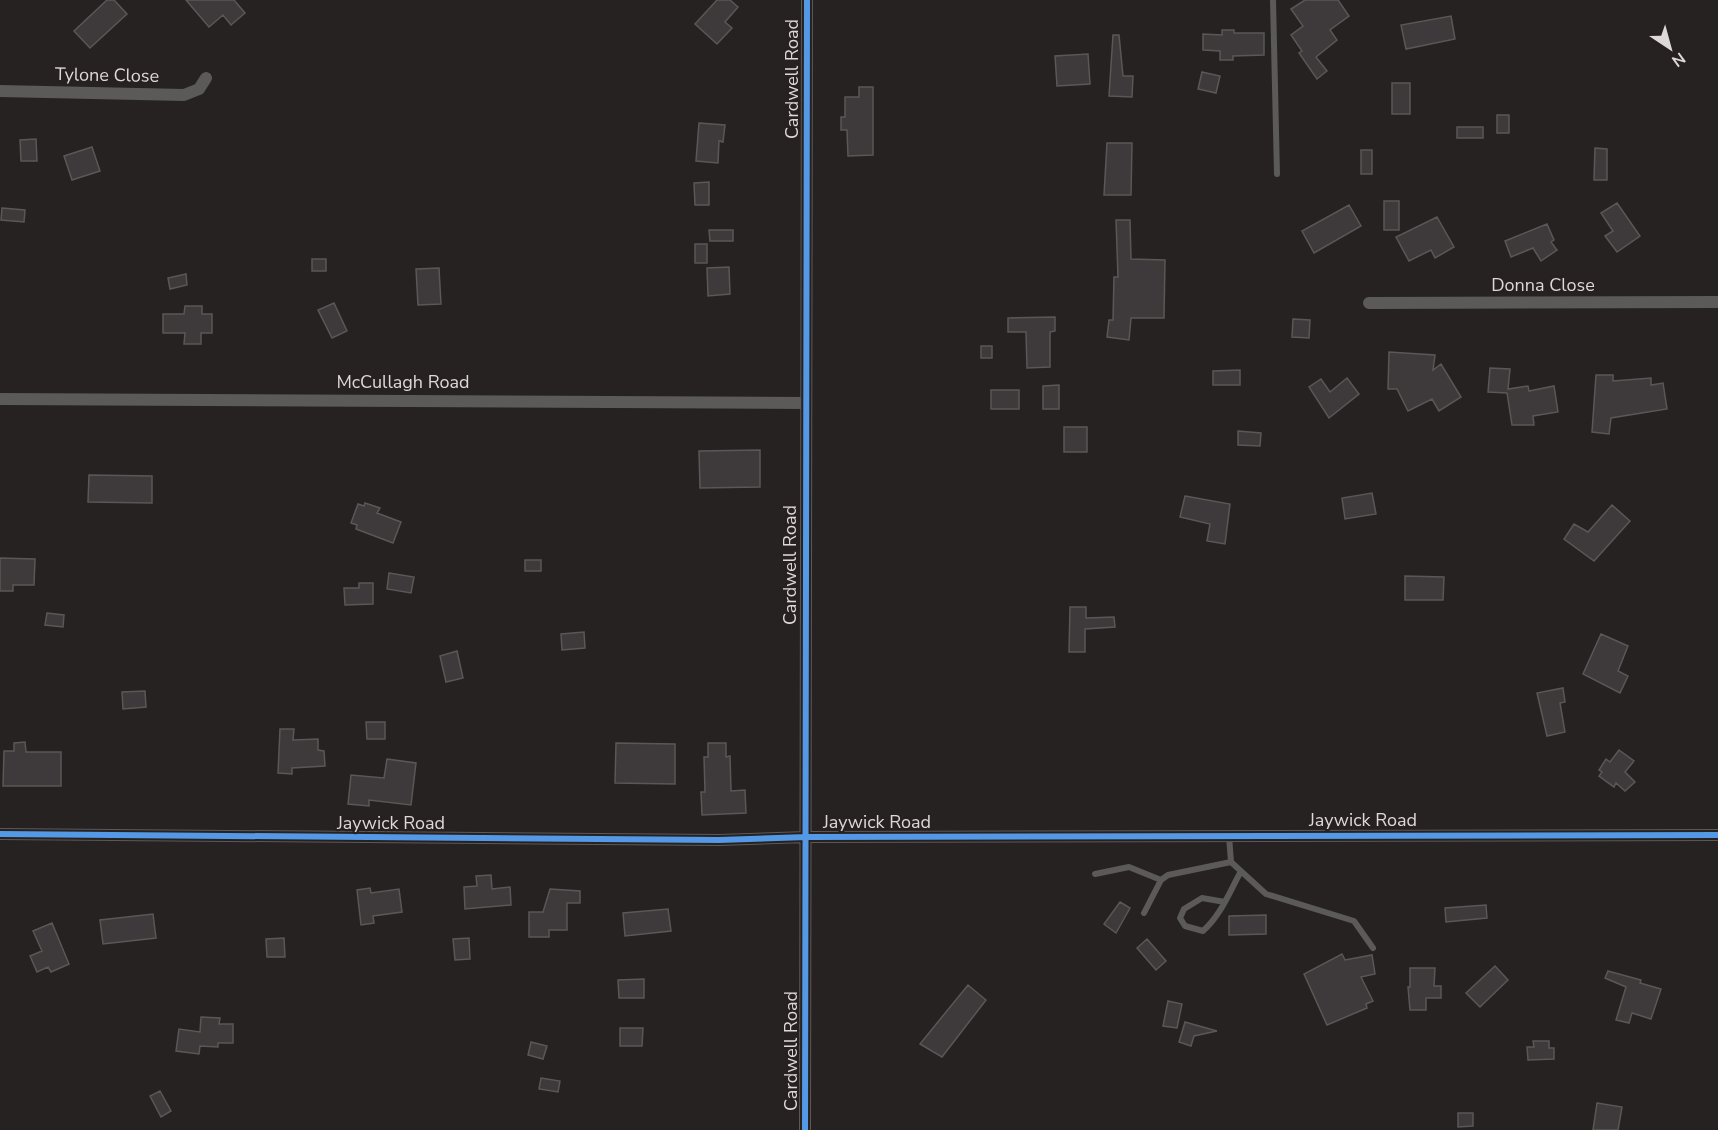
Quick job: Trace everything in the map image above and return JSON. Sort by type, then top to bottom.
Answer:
[{"type":"street","name":"Cardwell Road","points":[[805,1130],[807,0]]},
{"type":"street","name":"Tylone Close","points":[[0,92],[184,95],[199,89],[206,78]]},
{"type":"street","name":"Donna Close","points":[[1369,303],[1718,302]]},
{"type":"street","name":"McCullagh Road","points":[[0,399],[805,403]]},
{"type":"street","name":"Jaywick Road","points":[[0,834],[708,840],[807,837],[1718,835]]},
{"type":"lane","points":[[1273,0],[1277,174]]},
{"type":"lane","points":[[1229,836],[1231,862],[1240,873],[1266,894],[1354,921],[1373,948]]},
{"type":"lane","points":[[1144,913],[1161,880],[1168,876],[1231,862]]},
{"type":"lane","points":[[1095,874],[1130,867],[1161,880]]},
{"type":"lane","points":[[1225,902],[1202,898],[1184,909],[1180,918],[1185,926],[1203,931],[1215,920],[1225,902],[1240,873]]},
{"type":"building","points":[[107,0],[114,0],[127,14],[90,48],[74,31]]},
{"type":"building","points":[[186,0],[234,0],[245,13],[231,25],[223,15],[209,27]]},
{"type":"building","points":[[717,0],[730,0],[738,7],[725,22],[732,28],[717,44],[695,24]]},
{"type":"building","points":[[1305,0],[1338,0],[1349,16],[1330,30],[1337,40],[1316,57],[1327,71],[1317,79],[1299,53],[1302,51],[1291,35],[1303,26],[1291,9]]},
{"type":"building","points":[[1451,16],[1455,39],[1406,49],[1401,25]]},
{"type":"building","points":[[1222,30],[1234,30],[1234,33],[1264,33],[1264,55],[1233,56],[1233,60],[1220,60],[1220,51],[1203,50],[1203,34],[1222,35]]},
{"type":"building","points":[[1113,35],[1119,35],[1123,76],[1133,76],[1132,97],[1109,96]]},
{"type":"building","points":[[1088,54],[1090,84],[1057,86],[1055,56]]},
{"type":"building","points":[[1202,72],[1220,76],[1216,93],[1198,89]]},
{"type":"building","points":[[1392,83],[1410,83],[1410,114],[1392,114]]},
{"type":"building","points":[[859,87],[873,87],[873,155],[848,156],[847,130],[841,130],[841,117],[845,117],[845,97],[859,97]]},
{"type":"building","points":[[1497,115],[1509,115],[1509,133],[1497,133]]},
{"type":"building","points":[[699,123],[725,125],[723,142],[719,141],[718,163],[696,161]]},
{"type":"building","points":[[1457,127],[1483,127],[1483,138],[1457,138]]},
{"type":"building","points":[[36,139],[37,161],[21,161],[20,140]]},
{"type":"building","points":[[1107,143],[1132,143],[1131,195],[1104,195]]},
{"type":"building","points":[[92,147],[100,171],[72,180],[64,156]]},
{"type":"building","points":[[1595,148],[1607,149],[1607,180],[1594,180]]},
{"type":"building","points":[[1361,150],[1372,150],[1372,174],[1361,174]]},
{"type":"building","points":[[709,182],[709,205],[695,205],[694,183]]},
{"type":"building","points":[[1384,201],[1399,201],[1399,230],[1384,230]]},
{"type":"building","points":[[1617,203],[1640,236],[1617,252],[1605,236],[1613,231],[1601,213]]},
{"type":"building","points":[[1349,205],[1361,226],[1314,253],[1302,231]]},
{"type":"building","points":[[2,208],[25,210],[24,222],[1,220]]},
{"type":"building","points":[[1437,217],[1454,247],[1435,258],[1431,250],[1409,261],[1396,237]]},
{"type":"building","points":[[1116,220],[1130,220],[1131,259],[1165,260],[1164,318],[1131,318],[1129,340],[1107,337],[1109,320],[1113,320],[1114,277],[1118,277]]},
{"type":"building","points":[[1547,224],[1554,240],[1551,242],[1557,250],[1541,261],[1533,248],[1511,257],[1505,241]]},
{"type":"building","points":[[709,230],[733,230],[733,241],[710,241]]},
{"type":"building","points":[[695,244],[707,244],[707,263],[695,263]]},
{"type":"building","points":[[312,259],[326,259],[326,271],[312,271]]},
{"type":"building","points":[[729,267],[730,294],[708,296],[707,268]]},
{"type":"building","points":[[439,268],[441,304],[418,305],[416,269]]},
{"type":"building","points":[[186,274],[187,285],[170,289],[168,278]]},
{"type":"building","points":[[334,303],[347,331],[332,338],[318,310]]},
{"type":"building","points":[[185,306],[202,306],[202,314],[212,314],[212,333],[201,333],[201,344],[184,344],[185,333],[163,333],[163,314],[184,314]]},
{"type":"building","points":[[1055,317],[1055,331],[1050,332],[1050,367],[1027,368],[1026,332],[1008,332],[1008,318]]},
{"type":"building","points":[[1293,319],[1310,320],[1309,338],[1292,337]]},
{"type":"building","points":[[981,346],[992,346],[992,358],[981,358]]},
{"type":"building","points":[[1389,352],[1435,355],[1433,370],[1441,364],[1461,397],[1439,411],[1432,399],[1408,411],[1397,389],[1388,389]]},
{"type":"building","points":[[1490,368],[1510,369],[1508,389],[1528,386],[1529,391],[1554,386],[1558,412],[1533,416],[1534,425],[1512,425],[1507,393],[1488,392]]},
{"type":"building","points":[[1240,370],[1240,385],[1213,385],[1213,371]]},
{"type":"building","points":[[1596,375],[1613,375],[1613,381],[1651,378],[1651,385],[1663,383],[1667,409],[1611,418],[1609,434],[1592,432]]},
{"type":"building","points":[[1347,378],[1359,394],[1329,418],[1309,387],[1321,379],[1330,392]]},
{"type":"building","points":[[1059,385],[1059,409],[1043,409],[1043,386]]},
{"type":"building","points":[[991,390],[1019,390],[1019,409],[991,409]]},
{"type":"building","points":[[1064,427],[1087,427],[1087,452],[1064,452]]},
{"type":"building","points":[[1238,431],[1261,433],[1260,446],[1238,445]]},
{"type":"building","points":[[760,450],[760,487],[700,488],[699,451]]},
{"type":"building","points":[[89,475],[152,476],[152,503],[88,502]]},
{"type":"building","points":[[1372,493],[1376,514],[1345,519],[1342,498]]},
{"type":"building","points":[[1185,496],[1230,504],[1225,544],[1207,541],[1210,524],[1180,517]]},
{"type":"building","points":[[365,503],[380,508],[377,513],[401,522],[393,543],[356,529],[357,525],[351,523],[358,504],[364,506]]},
{"type":"building","points":[[1612,505],[1630,521],[1594,561],[1564,539],[1574,524],[1588,532]]},
{"type":"building","points":[[0,558],[35,559],[34,585],[13,585],[13,591],[0,591]]},
{"type":"building","points":[[525,560],[541,560],[541,571],[525,571]]},
{"type":"building","points":[[389,573],[414,577],[411,593],[387,589]]},
{"type":"building","points":[[1405,576],[1444,577],[1443,600],[1405,600]]},
{"type":"building","points":[[359,583],[373,583],[373,604],[345,605],[344,588],[359,588]]},
{"type":"building","points":[[1070,607],[1086,607],[1086,618],[1114,617],[1115,627],[1085,629],[1085,652],[1069,652]]},
{"type":"building","points":[[47,613],[64,615],[63,627],[45,625]]},
{"type":"building","points":[[584,632],[585,648],[562,650],[561,634]]},
{"type":"building","points":[[1601,634],[1628,646],[1618,671],[1628,676],[1620,693],[1583,674]]},
{"type":"building","points":[[457,651],[463,678],[446,682],[440,656]]},
{"type":"building","points":[[1563,688],[1565,702],[1560,703],[1565,732],[1547,736],[1537,693]]},
{"type":"building","points":[[145,691],[146,707],[123,709],[122,692]]},
{"type":"building","points":[[366,722],[385,722],[385,739],[367,739]]},
{"type":"building","points":[[280,729],[294,729],[293,740],[318,739],[318,750],[324,751],[325,766],[292,768],[292,774],[278,773]]},
{"type":"building","points":[[25,742],[26,752],[61,752],[61,786],[3,786],[4,751],[14,751],[14,743]]},
{"type":"building","points":[[616,743],[675,744],[675,784],[615,783]]},
{"type":"building","points":[[708,743],[726,743],[726,757],[730,756],[731,791],[745,790],[746,813],[702,815],[701,792],[705,792],[704,757],[708,757]]},
{"type":"building","points":[[1619,750],[1634,761],[1625,772],[1635,782],[1625,791],[1616,783],[1614,787],[1599,776],[1602,772],[1599,770],[1606,759],[1610,762]]},
{"type":"building","points":[[387,759],[416,763],[411,805],[369,800],[369,806],[348,804],[351,775],[384,778]]},
{"type":"building","points":[[491,875],[492,889],[510,887],[511,905],[465,909],[464,887],[477,886],[476,876]]},
{"type":"building","points":[[370,888],[371,893],[399,889],[402,912],[373,916],[374,923],[361,925],[357,890]]},
{"type":"building","points":[[550,889],[580,891],[580,903],[567,903],[567,930],[549,930],[549,937],[529,937],[529,912],[543,912]]},
{"type":"building","points":[[1120,902],[1130,908],[1116,933],[1104,924]]},
{"type":"building","points":[[1486,905],[1487,918],[1446,922],[1445,908]]},
{"type":"building","points":[[668,909],[671,931],[625,936],[623,913]]},
{"type":"building","points":[[153,914],[156,938],[103,944],[100,920]]},
{"type":"building","points":[[1266,915],[1266,934],[1229,935],[1229,916]]},
{"type":"building","points":[[52,923],[69,964],[51,972],[48,967],[37,972],[30,956],[42,951],[33,931]]},
{"type":"building","points":[[284,938],[285,957],[267,957],[266,939]]},
{"type":"building","points":[[469,938],[470,959],[455,960],[453,939]]},
{"type":"building","points":[[1147,939],[1166,961],[1156,970],[1137,948]]},
{"type":"building","points":[[1342,954],[1345,960],[1372,955],[1375,974],[1361,977],[1373,1001],[1366,1004],[1367,1008],[1327,1025],[1304,974]]},
{"type":"building","points":[[1495,966],[1508,980],[1480,1007],[1466,993]]},
{"type":"building","points":[[1410,968],[1435,968],[1434,986],[1441,986],[1441,998],[1426,998],[1426,1010],[1410,1010],[1408,987],[1410,987]]},
{"type":"building","points":[[1608,971],[1641,980],[1640,983],[1661,989],[1651,1019],[1632,1013],[1629,1023],[1616,1020],[1626,987],[1605,978]]},
{"type":"building","points":[[644,979],[644,998],[619,998],[618,980]]},
{"type":"building","points":[[968,985],[986,1000],[942,1057],[920,1044]]},
{"type":"building","points":[[1168,1001],[1182,1004],[1177,1028],[1163,1026]]},
{"type":"building","points":[[201,1017],[220,1018],[219,1024],[233,1024],[233,1043],[218,1043],[218,1047],[200,1046],[199,1054],[176,1051],[179,1029],[200,1032]]},
{"type":"building","points":[[1185,1022],[1217,1031],[1194,1036],[1191,1046],[1179,1042]]},
{"type":"building","points":[[620,1028],[643,1028],[642,1046],[620,1046]]},
{"type":"building","points":[[1533,1041],[1549,1041],[1549,1048],[1554,1048],[1554,1059],[1528,1060],[1527,1047],[1534,1047]]},
{"type":"building","points":[[531,1042],[547,1046],[543,1059],[528,1055]]},
{"type":"building","points":[[541,1078],[560,1081],[558,1092],[539,1089]]},
{"type":"building","points":[[160,1091],[171,1111],[161,1117],[150,1096]]},
{"type":"building","points":[[1597,1103],[1622,1107],[1618,1130],[1593,1130]]},
{"type":"building","points":[[1458,1113],[1473,1113],[1473,1126],[1458,1127]]},
{"type":"cycle path","points":[[805,1130],[807,0]]},
{"type":"cycle path","points":[[0,834],[719,840],[807,837],[1718,835]]}]
